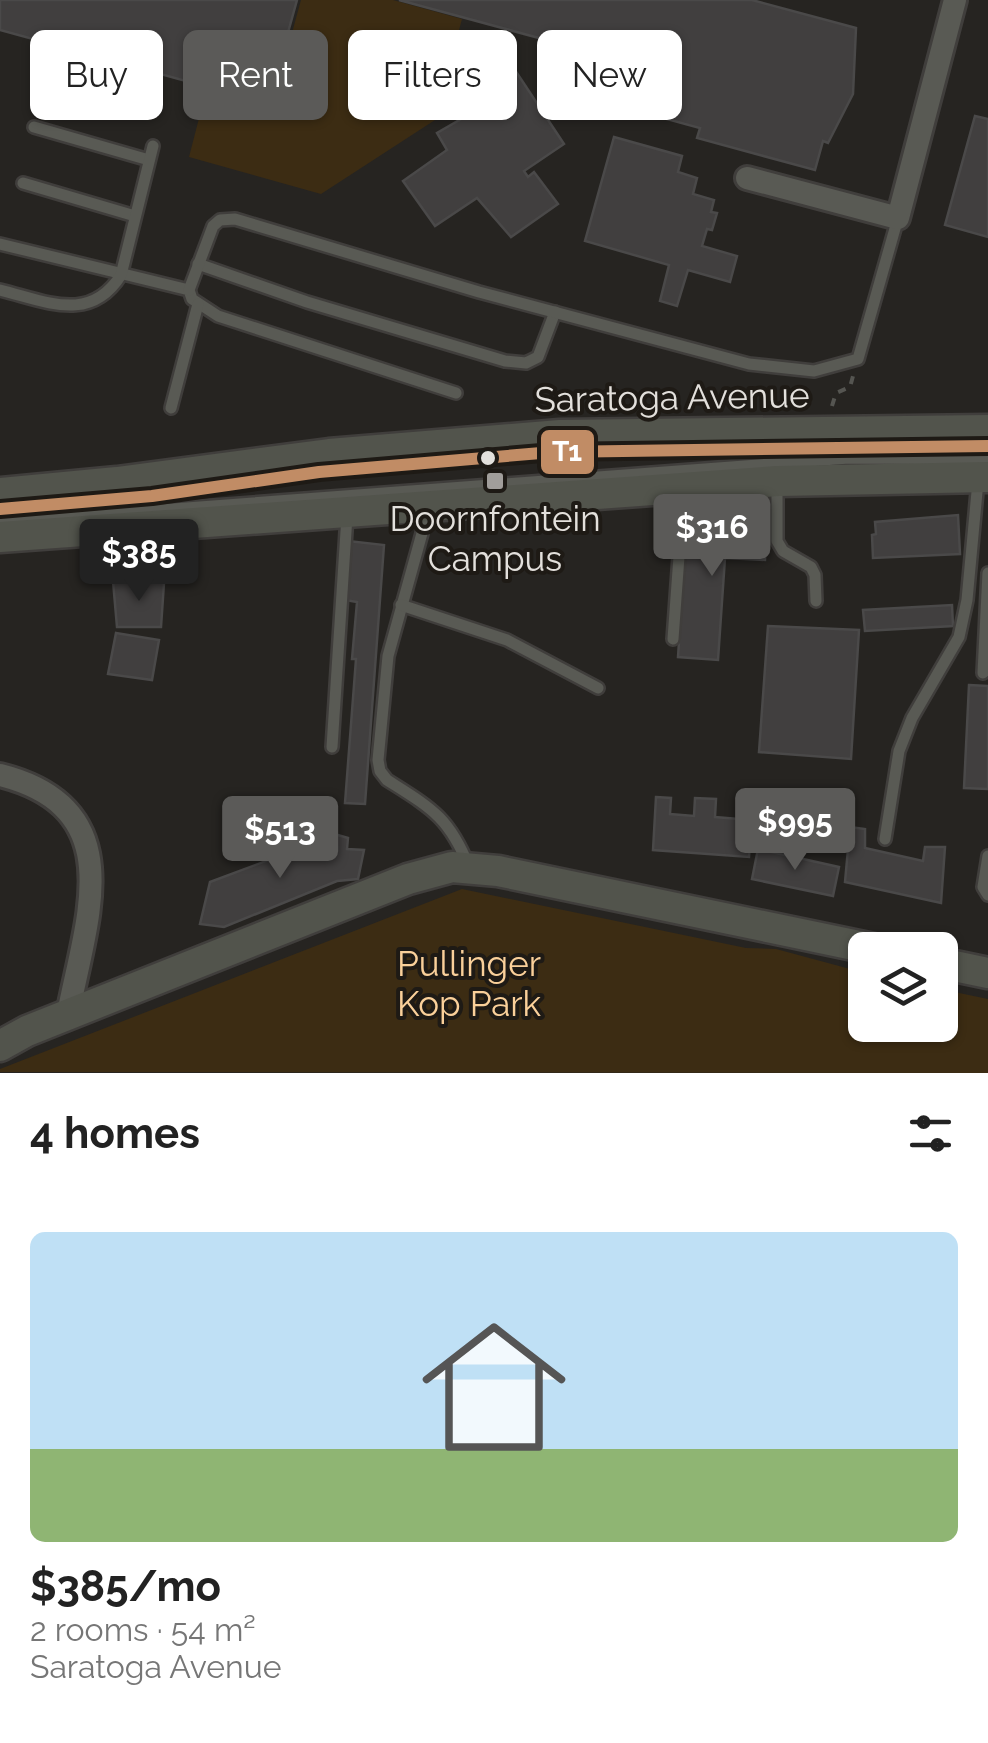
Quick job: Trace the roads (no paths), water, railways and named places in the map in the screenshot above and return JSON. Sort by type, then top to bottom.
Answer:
[{"type":"main road","name":"Saratoga Avenue","points":[[0,493],[329,454],[560,435],[988,430]]},
{"type":"main road","points":[[0,537],[348,505],[428,508],[778,481],[985,471]]},
{"type":"main road","points":[[0,1046],[68,1014],[408,879],[440,870],[470,867],[848,944]]},
{"type":"main road","points":[[958,966],[988,972]]},
{"type":"street","points":[[747,178],[898,218],[955,0]]},
{"type":"street","points":[[0,775],[37,786],[56,797],[84,833],[90,898],[68,1014]]},
{"type":"lane","points":[[34,126],[149,160]]},
{"type":"lane","points":[[0,305],[2,290],[78,307],[110,292],[120,274],[153,146]]},
{"type":"lane","points":[[24,184],[135,216]]},
{"type":"lane","points":[[189,290],[213,226],[220,220],[235,218],[749,364],[814,371],[858,358],[898,218]]},
{"type":"lane","points":[[0,244],[189,290],[198,304],[218,316],[456,393]]},
{"type":"lane","points":[[198,264],[308,302],[526,364],[543,351],[555,312]]},
{"type":"lane","points":[[171,408],[198,304]]},
{"type":"lane","points":[[0,508],[152,496],[319,472],[553,452],[988,446]]},
{"type":"lane","points":[[0,522],[348,505],[850,458],[985,471],[959,637],[912,718],[899,751],[885,839]]},
{"type":"lane","points":[[778,481],[776,541],[811,567],[816,602]]},
{"type":"lane","points":[[673,639],[684,488]]},
{"type":"lane","points":[[332,747],[348,505]]},
{"type":"lane","points":[[428,508],[388,656],[380,771],[445,821],[470,867]]},
{"type":"lane","points":[[983,673],[988,572]]},
{"type":"lane","points":[[401,605],[481,629],[598,688]]},
{"type":"lane","points":[[988,856],[983,887],[988,895]]},
{"type":"place","name":"Doornfontein Campus","points":[[495,481]]},
{"type":"park label","name":"Pullinger Kop Park","points":[[469,983]]}]
